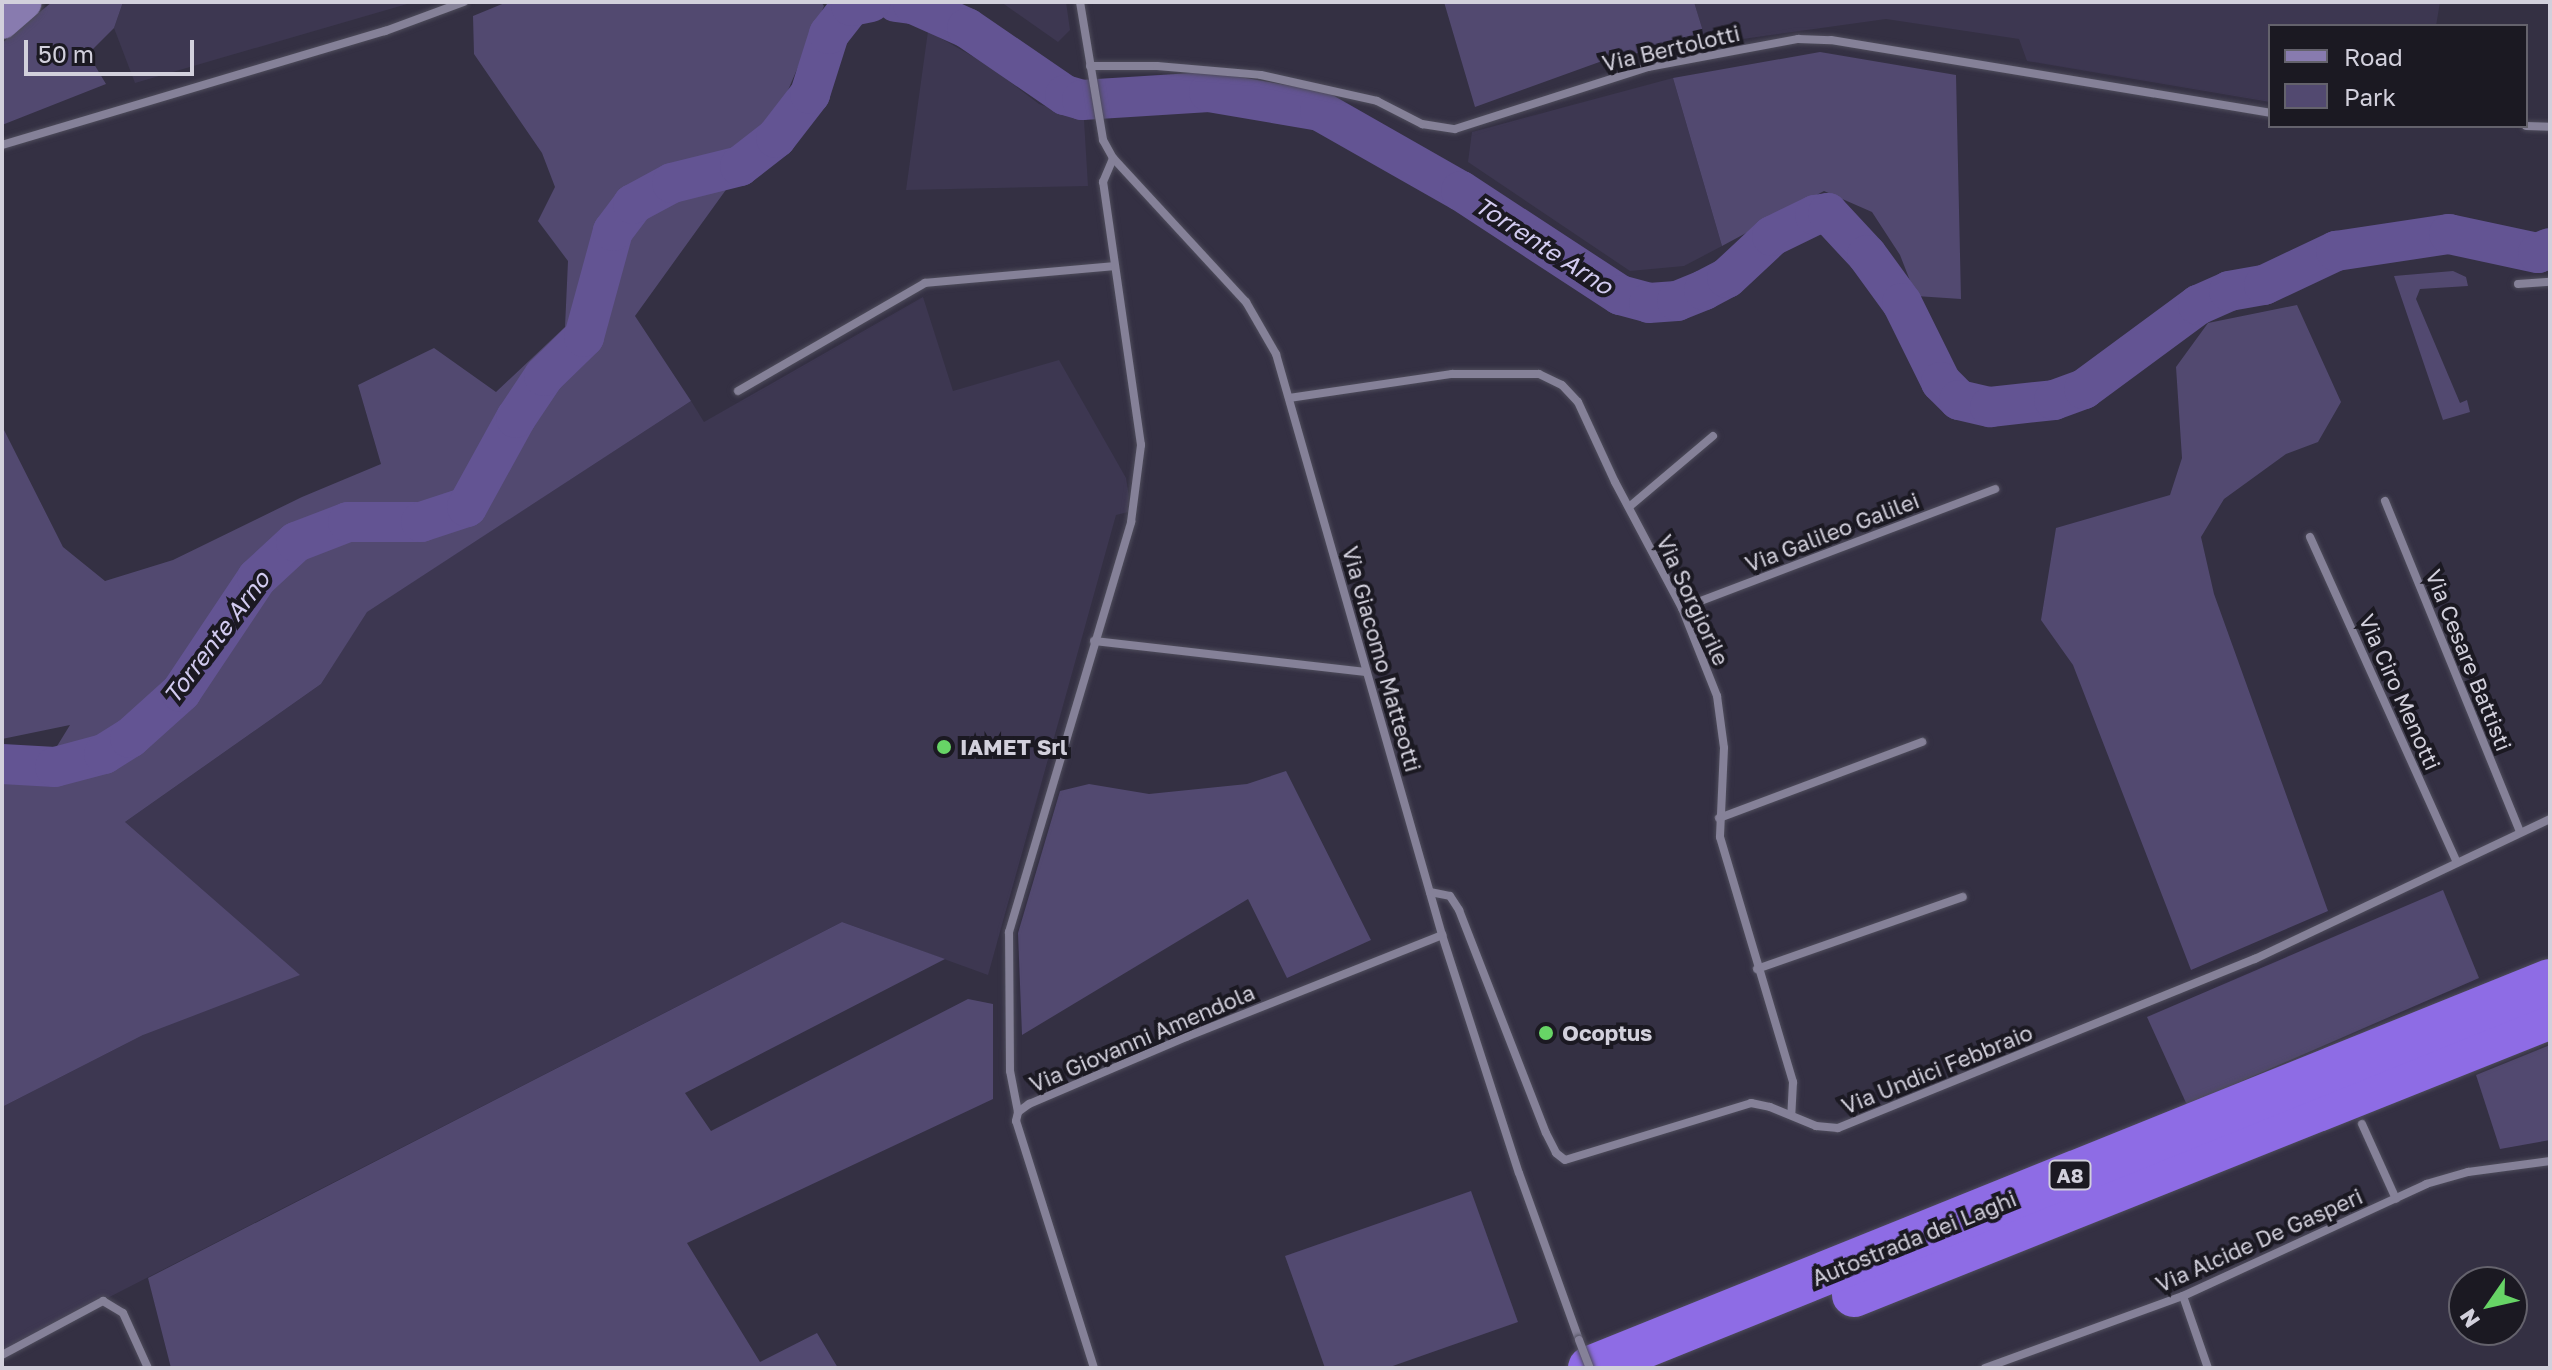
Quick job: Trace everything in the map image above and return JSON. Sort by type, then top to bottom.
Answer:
[{"type":"highway","name":"Autostrada dei Laghi","points":[[1586,1359],[2550,981]]},
{"type":"highway","name":"Autostrada dei Laghi","points":[[1669,1368],[2550,1017]]},
{"type":"street","points":[[2,22],[25,2]]},
{"type":"street","points":[[2,145],[385,31],[464,2]]},
{"type":"street","name":"Via Giacomo Matteotti","points":[[1080,2],[1097,122],[1113,158],[1246,302],[1276,354],[1442,935],[1519,1173],[1586,1359]]},
{"type":"street","name":"Via Bertolotti","points":[[1090,66],[1157,66],[1261,75],[1377,101],[1422,124],[1455,129],[1648,67],[1798,39],[1831,40],[2268,113]]},
{"type":"street","points":[[2528,126],[2550,127]]},
{"type":"street","points":[[1018,1112],[1010,1071],[1009,932],[1131,522],[1141,445],[1103,182],[1113,158]]},
{"type":"street","points":[[738,391],[925,283],[1114,266]]},
{"type":"street","points":[[2518,284],[2550,282]]},
{"type":"street","name":"Via Sorgiorile","points":[[1289,398],[1452,374],[1539,374],[1562,385],[1578,402],[1682,608],[1720,710],[1724,748],[1720,837],[1793,1082],[1791,1115]]},
{"type":"street","points":[[1629,507],[1713,436]]},
{"type":"street","name":"Via Galileo Galilei","points":[[1682,608],[1995,489]]},
{"type":"street","name":"Via Cesare Battisti","points":[[2385,501],[2520,832]]},
{"type":"street","name":"Via Ciro Menotti","points":[[2310,537],[2457,862]]},
{"type":"street","points":[[1094,641],[1366,672]]},
{"type":"street","points":[[1719,818],[1922,742]]},
{"type":"street","name":"Via Undici Febbraio","points":[[1430,892],[1450,896],[1459,910],[1546,1133],[1556,1153],[1565,1160],[1751,1103],[1816,1126],[1838,1128],[2255,959],[2550,819]]},
{"type":"street","points":[[1757,969],[1963,897]]},
{"type":"street","name":"Via Giovanni Amendola","points":[[1094,1368],[1016,1121],[1018,1112],[1029,1104],[1186,1037],[1442,935]]},
{"type":"street","points":[[2362,1124],[2396,1199]]},
{"type":"street","name":"Via Alcide De Gasperi","points":[[1985,1368],[2183,1296],[2426,1184],[2468,1172],[2550,1161]]},
{"type":"street","points":[[2183,1296],[2208,1368]]},
{"type":"street","points":[[2,1355],[103,1301],[123,1313],[148,1368]]},
{"type":"shaded area","points":[[123,2],[414,2],[135,83],[114,28]]},
{"type":"shaded area","points":[[1001,2],[1066,2],[1070,30],[1058,42]]},
{"type":"shaded area","points":[[1694,2],[2440,2],[2436,24],[2268,24],[2268,102],[2027,61],[2019,39],[1886,19],[1707,44]]},
{"type":"shaded area","points":[[928,31],[988,65],[1039,104],[1084,120],[1088,186],[906,190]]},
{"type":"shaded area","points":[[1673,78],[1722,246],[1684,266],[1630,271],[1468,162],[1472,132]]},
{"type":"shaded area","points":[[923,297],[953,391],[1059,360],[1126,478],[1129,497],[1128,512],[1116,515],[988,975],[842,922],[2,1352],[2,1107],[143,1035],[125,822],[321,684],[366,612],[691,401],[704,422]]},
{"type":"green space","points":[[52,2],[123,2],[114,28],[88,54],[106,84],[2,125],[2,43]]},
{"type":"green space","points":[[507,2],[821,2],[824,6],[774,123],[635,316],[691,401],[367,612],[321,684],[125,822],[300,975],[143,1035],[2,1107],[2,780],[35,782],[70,725],[2,739],[2,426],[63,547],[105,581],[173,560],[302,497],[381,464],[358,385],[434,348],[496,392],[565,327],[568,261],[538,221],[555,187],[542,153],[474,54],[473,16]]},
{"type":"green space","points":[[1444,2],[1694,2],[1707,44],[1616,56],[1475,107]]},
{"type":"green space","points":[[1820,52],[1956,75],[1961,299],[1916,296],[1900,255],[1872,212],[1824,191],[1722,246],[1673,78]]},
{"type":"green space","points":[[2453,271],[2466,277],[2468,286],[2420,289],[2416,299],[2460,403],[2467,400],[2470,412],[2443,420],[2394,276]]},
{"type":"green space","points":[[2297,305],[2341,402],[2318,442],[2286,454],[2224,499],[2201,537],[2214,594],[2328,911],[2191,970],[2073,665],[2041,620],[2056,528],[2170,495],[2182,458],[2176,367],[2208,323]]},
{"type":"green space","points":[[1286,771],[1371,940],[1287,978],[1248,899],[1022,1035],[1018,933],[1060,791],[1089,784],[1149,794],[1247,784]]},
{"type":"green space","points":[[2443,890],[2479,978],[2187,1105],[2147,1017]]},
{"type":"green space","points":[[842,922],[945,959],[685,1093],[711,1131],[968,999],[993,1004],[993,1099],[687,1243],[760,1362],[817,1333],[838,1368],[171,1368],[148,1278]]},
{"type":"green space","points":[[2550,1045],[2550,1140],[2500,1149],[2476,1075]]},
{"type":"green space","points":[[1471,1191],[1518,1322],[1387,1368],[1325,1368],[1285,1256]]},
{"type":"waterway","name":"Torrente Arno","points":[[2,764],[55,767],[104,754],[130,738],[181,692],[257,578],[296,542],[348,522],[421,522],[467,507],[516,418],[544,376],[584,337],[613,231],[633,204],[672,183],[740,166],[776,138],[810,94],[829,34],[851,6],[871,2]]},
{"type":"waterway","name":"Torrente Arno","points":[[896,2],[913,4],[967,28],[1065,95],[1082,100],[1209,92],[1320,111],[1461,191],[1620,295],[1649,303],[1677,301],[1704,290],[1727,278],[1772,236],[1815,215],[1828,213],[1867,255],[1902,303],[1941,382],[1959,400],[1990,407],[2054,400],[2084,389],[2198,305],[2229,291],[2264,285],[2336,251],[2449,234],[2538,253],[2550,248]]},
{"type":"place","name":"IAMET Srl","points":[[944,747]]},
{"type":"place","name":"Ocoptus","points":[[1546,1033]]}]
